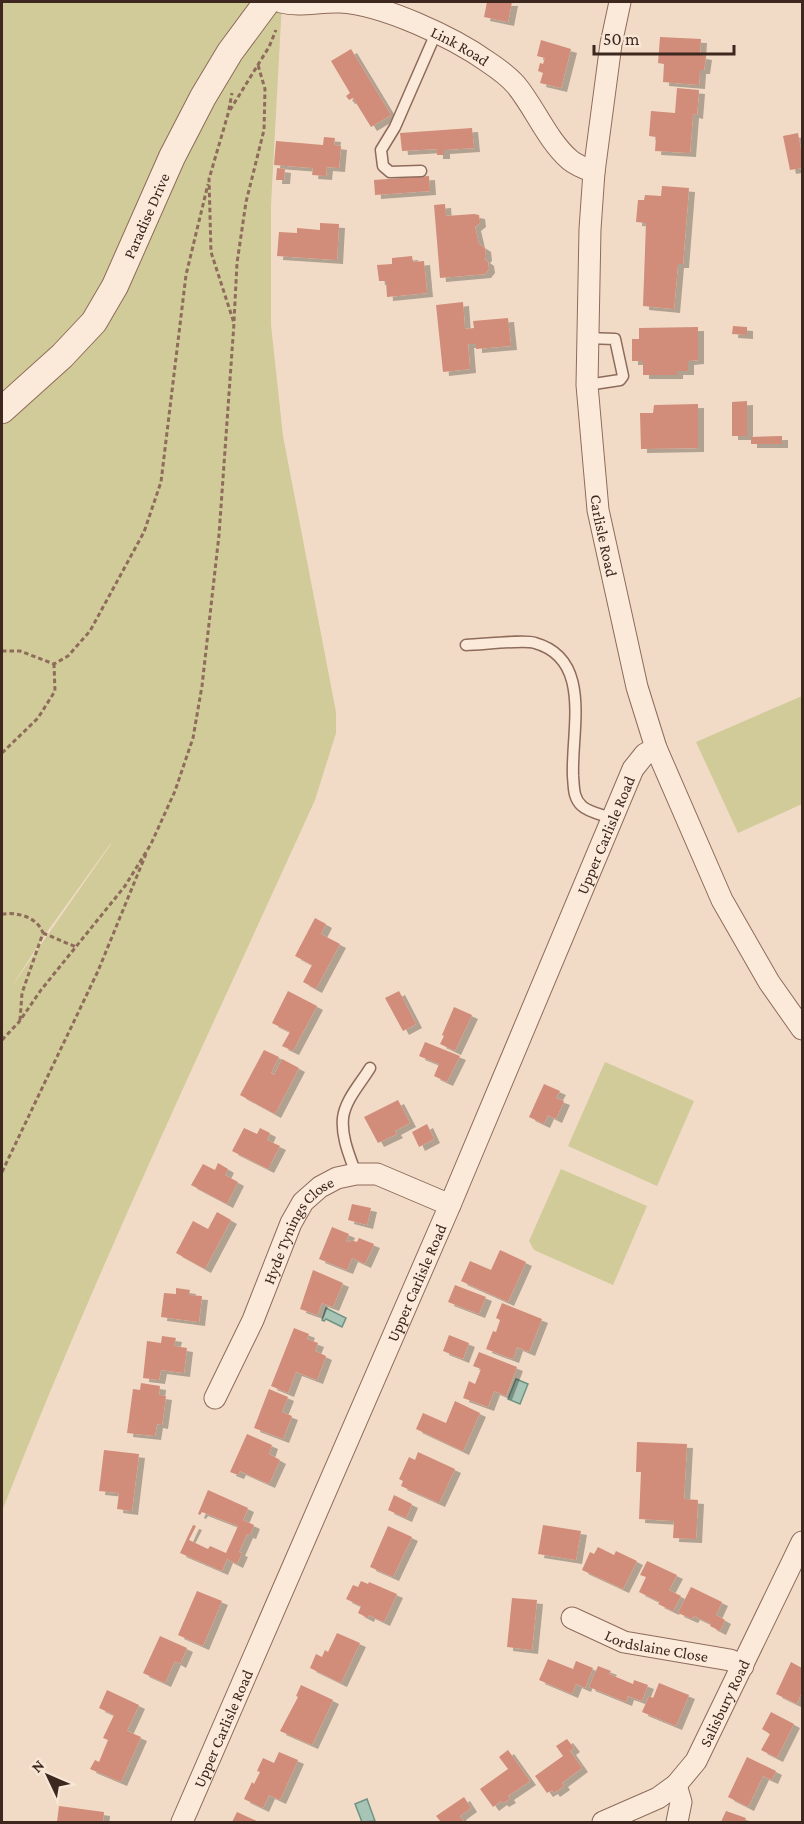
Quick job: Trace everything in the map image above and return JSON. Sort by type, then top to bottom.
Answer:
[{"type":"street","name":"Link Road","points":[[278,2],[293,5],[339,2],[360,4],[385,11],[436,33],[488,62],[515,84],[558,147],[570,160],[594,172]]},
{"type":"street","name":"Paradise Drive","points":[[2,410],[62,356],[94,322],[115,286],[172,157],[203,97],[230,52],[278,2]]},
{"type":"street","name":"Carlisle Road","points":[[620,2],[611,44],[594,172],[586,338],[587,385],[598,510],[637,687],[656,748],[722,900],[769,982],[802,1029]]},
{"type":"street","name":"Upper Carlisle Road","points":[[182,1822],[450,1205],[611,818],[633,769],[645,754],[656,748]]},
{"type":"street","name":"Hyde Tynings Close","points":[[215,1398],[253,1320],[291,1222],[303,1202],[320,1186],[337,1178],[356,1174],[377,1174],[450,1205]]},
{"type":"street","name":"Salisbury Road","points":[[603,1822],[638,1809],[658,1798],[676,1785],[696,1761],[802,1542]]},
{"type":"street","name":"Lordslaine Close","points":[[572,1618],[624,1642],[730,1660],[743,1666]]},
{"type":"street","points":[[676,1785],[681,1802],[677,1822]]},
{"type":"lane","points":[[421,171],[390,172],[383,166],[381,150],[395,127],[436,33]]},
{"type":"lane","points":[[586,338],[615,339],[623,376],[620,380],[587,385]]},
{"type":"lane","points":[[466,645],[533,642],[558,654],[569,668],[576,694],[572,754],[574,794],[582,807],[611,818]]},
{"type":"lane","points":[[356,1174],[346,1143],[343,1118],[350,1098],[370,1068]]},
{"type":"path","points":[[228,114],[269,47],[278,2]]},
{"type":"path","points":[[2,1172],[98,971],[175,791],[193,738],[202,686],[219,535],[237,263],[246,202],[264,130],[265,88],[258,65]]},
{"type":"path","points":[[54,664],[68,656],[90,631],[144,532],[161,482],[186,275],[209,179],[228,114],[232,90]]},
{"type":"path","points":[[209,179],[211,252],[234,323]]},
{"type":"path","points":[[2,651],[20,651],[54,664]]},
{"type":"path","points":[[2,753],[38,718],[55,691],[54,664]]},
{"type":"path","points":[[2,1040],[19,1022],[41,990],[125,886],[151,844]]},
{"type":"path","points":[[2,914],[24,916],[40,925],[43,933],[22,993],[19,1022]]},
{"type":"path","points":[[43,933],[76,947]]},
{"type":"shaded area","points":[[2,2],[282,2],[271,205],[271,325],[283,436],[336,712],[336,733],[315,800],[114,1242],[2,1511]],"holes":[[[111,844],[10,989],[47,932]]]},
{"type":"shaded area","points":[[802,696],[802,804],[738,833],[696,742]]},
{"type":"shaded area","points":[[605,1062],[694,1101],[657,1186],[568,1146]]},
{"type":"shaded area","points":[[561,1169],[647,1206],[613,1285],[534,1250],[529,1241]]},
{"type":"shaded area","points":[[326,1308],[346,1318],[342,1327],[326,1319],[322,1320]]},
{"type":"shaded area","points":[[516,1379],[528,1384],[520,1404],[508,1399]]},
{"type":"shaded area","points":[[367,1799],[375,1821],[362,1822],[355,1804]]},
{"type":"building","points":[[487,2],[512,2],[508,22],[484,17]]},
{"type":"building","points":[[660,37],[701,39],[700,55],[706,56],[704,70],[700,70],[699,85],[663,82],[664,64],[658,63]]},
{"type":"building","points":[[541,40],[571,49],[561,88],[540,83],[543,73],[538,71],[540,63],[543,64],[545,58],[537,56]]},
{"type":"building","points":[[351,49],[391,115],[371,127],[353,98],[349,100],[346,96],[350,93],[331,61]]},
{"type":"building","points":[[677,88],[699,90],[697,115],[693,114],[690,153],[655,151],[656,137],[649,136],[651,111],[675,113]]},
{"type":"building","points":[[472,128],[474,148],[444,150],[444,155],[437,155],[437,149],[402,151],[400,133]]},
{"type":"building","points":[[798,133],[802,150],[802,168],[790,170],[783,136]]},
{"type":"building","points":[[324,137],[335,138],[334,145],[341,146],[339,168],[327,167],[326,176],[312,175],[313,168],[274,165],[276,141],[323,145]]},
{"type":"building","points":[[277,168],[285,169],[284,180],[276,180]]},
{"type":"building","points":[[429,176],[430,191],[375,195],[374,180]]},
{"type":"building","points":[[662,186],[689,188],[683,264],[678,264],[674,309],[643,306],[646,223],[636,222],[638,200],[644,200],[645,195],[661,196]]},
{"type":"building","points":[[445,204],[446,216],[479,215],[480,223],[475,227],[479,244],[485,248],[486,257],[484,259],[488,262],[489,269],[485,274],[440,278],[434,205]]},
{"type":"building","points":[[320,223],[339,224],[337,260],[277,256],[279,232],[297,233],[297,228],[320,230]]},
{"type":"building","points":[[412,256],[413,262],[424,261],[427,293],[387,297],[386,281],[379,281],[377,265],[392,264],[392,258]]},
{"type":"building","points":[[463,302],[465,329],[474,328],[473,321],[508,318],[511,346],[476,349],[476,344],[468,344],[470,369],[443,372],[436,305]]},
{"type":"building","points":[[733,326],[747,327],[747,335],[732,334]]},
{"type":"building","points":[[698,327],[698,360],[688,361],[688,371],[677,371],[677,375],[643,375],[643,361],[632,361],[632,339],[639,339],[639,328]]},
{"type":"building","points":[[747,401],[747,436],[732,436],[732,402]]},
{"type":"building","points":[[698,404],[698,448],[641,449],[640,413],[653,413],[654,405]]},
{"type":"building","points":[[782,436],[782,444],[751,444],[751,437]]},
{"type":"building","points":[[315,918],[326,924],[321,934],[340,944],[316,989],[303,982],[312,965],[295,956]]},
{"type":"building","points":[[288,991],[317,1006],[293,1051],[282,1046],[290,1032],[272,1023]]},
{"type":"building","points":[[399,991],[416,1024],[403,1031],[385,998]]},
{"type":"building","points":[[454,1007],[472,1015],[455,1051],[440,1044]]},
{"type":"building","points":[[425,1042],[460,1056],[447,1082],[434,1076],[439,1064],[419,1056]]},
{"type":"building","points":[[264,1050],[279,1057],[271,1073],[274,1075],[282,1059],[299,1068],[275,1114],[240,1095]]},
{"type":"building","points":[[544,1084],[560,1091],[556,1098],[564,1101],[556,1119],[548,1115],[544,1124],[529,1117]]},
{"type":"building","points":[[398,1100],[410,1123],[395,1131],[397,1134],[378,1143],[364,1117]]},
{"type":"building","points":[[427,1124],[434,1139],[419,1147],[412,1132]]},
{"type":"building","points":[[244,1128],[257,1134],[260,1128],[270,1133],[267,1140],[280,1146],[268,1169],[232,1151]]},
{"type":"building","points":[[218,1163],[228,1169],[225,1175],[238,1182],[227,1204],[191,1185],[203,1164],[215,1170]]},
{"type":"building","points":[[352,1204],[371,1208],[367,1225],[348,1220]]},
{"type":"building","points":[[217,1212],[231,1220],[205,1269],[176,1253],[193,1221],[208,1229]]},
{"type":"building","points":[[332,1227],[349,1234],[346,1241],[357,1242],[359,1238],[374,1244],[365,1264],[352,1258],[347,1270],[319,1259]]},
{"type":"building","points":[[500,1250],[526,1262],[508,1302],[461,1281],[470,1261],[491,1270]]},
{"type":"building","points":[[313,1270],[343,1283],[333,1307],[322,1303],[317,1315],[300,1309]]},
{"type":"building","points":[[455,1285],[486,1297],[479,1314],[448,1302]]},
{"type":"building","points":[[176,1288],[190,1290],[189,1295],[202,1296],[199,1322],[161,1317],[164,1293],[176,1294]]},
{"type":"building","points":[[502,1303],[542,1319],[529,1352],[517,1347],[513,1359],[486,1349],[493,1331],[496,1332],[500,1320],[496,1318]]},
{"type":"building","points":[[294,1328],[309,1334],[307,1339],[318,1343],[315,1351],[326,1356],[317,1380],[296,1372],[288,1393],[271,1386]]},
{"type":"building","points":[[449,1335],[469,1343],[463,1359],[443,1351]]},
{"type":"building","points":[[162,1336],[176,1338],[174,1346],[187,1348],[184,1373],[161,1370],[159,1380],[143,1378],[147,1341],[161,1343]]},
{"type":"building","points":[[479,1352],[517,1367],[506,1396],[494,1391],[488,1407],[463,1398],[469,1381],[475,1384],[481,1369],[473,1366]]},
{"type":"building","points":[[141,1383],[160,1386],[159,1395],[166,1396],[162,1425],[157,1424],[155,1436],[127,1433],[133,1389],[140,1390]]},
{"type":"building","points":[[269,1389],[288,1397],[282,1412],[292,1416],[283,1439],[254,1428]]},
{"type":"building","points":[[455,1401],[480,1413],[463,1451],[416,1429],[423,1413],[446,1423]]},
{"type":"building","points":[[247,1434],[272,1445],[269,1454],[280,1460],[269,1484],[240,1471],[238,1475],[230,1472]]},
{"type":"building","points":[[637,1442],[687,1444],[684,1499],[698,1500],[696,1539],[673,1538],[674,1521],[639,1519],[641,1472],[636,1472]]},
{"type":"building","points":[[104,1450],[139,1454],[132,1511],[117,1509],[119,1493],[99,1491]]},
{"type":"building","points":[[418,1452],[455,1469],[439,1503],[401,1486],[403,1481],[399,1479],[409,1457],[415,1460]]},
{"type":"building","points":[[208,1490],[248,1508],[243,1520],[254,1525],[239,1552],[242,1553],[237,1564],[227,1559],[222,1571],[180,1553],[193,1525],[196,1526],[189,1540],[208,1549],[210,1546],[226,1553],[238,1526],[202,1512],[198,1514]]},
{"type":"building","points":[[394,1495],[412,1504],[406,1518],[388,1510]]},
{"type":"building","points":[[543,1525],[581,1531],[576,1560],[538,1554]]},
{"type":"building","points":[[388,1526],[412,1537],[393,1577],[370,1567]]},
{"type":"building","points":[[598,1547],[614,1555],[616,1551],[637,1561],[623,1589],[582,1570],[590,1552],[594,1554]]},
{"type":"building","points":[[647,1561],[677,1575],[669,1590],[681,1596],[673,1611],[639,1592],[646,1577],[640,1575]]},
{"type":"building","points":[[361,1581],[397,1594],[384,1622],[358,1613],[361,1606],[346,1599],[353,1585],[358,1587]]},
{"type":"building","points":[[691,1587],[722,1602],[716,1615],[725,1620],[720,1631],[694,1616],[692,1619],[678,1613]]},
{"type":"building","points":[[197,1591],[222,1601],[203,1646],[178,1635]]},
{"type":"building","points":[[512,1598],[537,1600],[532,1650],[507,1647]]},
{"type":"building","points":[[337,1633],[360,1643],[341,1683],[310,1668],[316,1654],[322,1657],[325,1650],[328,1652]]},
{"type":"building","points":[[160,1636],[187,1648],[180,1664],[175,1661],[165,1683],[143,1673]]},
{"type":"building","points":[[548,1659],[573,1669],[576,1661],[593,1668],[585,1688],[576,1684],[572,1694],[539,1680]]},
{"type":"building","points":[[791,1662],[802,1668],[802,1691],[797,1704],[776,1694]]},
{"type":"building","points":[[598,1666],[611,1671],[609,1674],[633,1684],[634,1680],[648,1685],[642,1701],[628,1696],[626,1702],[589,1687]]},
{"type":"building","points":[[659,1683],[689,1695],[676,1726],[642,1712],[649,1696],[653,1698]]},
{"type":"building","points":[[301,1685],[333,1700],[312,1745],[280,1731],[298,1697],[296,1696]]},
{"type":"building","points":[[107,1690],[139,1705],[127,1731],[141,1737],[121,1782],[90,1769],[95,1760],[99,1762],[108,1740],[103,1738],[114,1715],[99,1708]]},
{"type":"building","points":[[771,1712],[794,1724],[777,1758],[761,1750],[770,1734],[762,1729]]},
{"type":"building","points":[[567,1739],[574,1748],[570,1751],[582,1768],[562,1783],[564,1786],[554,1793],[552,1790],[547,1793],[535,1776],[563,1756],[556,1746]]},
{"type":"building","points":[[508,1750],[530,1781],[508,1796],[510,1799],[503,1803],[501,1801],[493,1807],[480,1789],[508,1769],[499,1757]]},
{"type":"building","points":[[279,1752],[298,1760],[280,1800],[269,1795],[263,1808],[244,1799],[260,1772],[257,1771],[263,1758],[274,1763]]},
{"type":"building","points":[[747,1757],[776,1771],[772,1780],[763,1776],[748,1807],[728,1797]]},
{"type":"building","points":[[464,1797],[471,1808],[460,1816],[464,1822],[441,1822],[436,1816]]},
{"type":"building","points":[[59,1806],[104,1812],[103,1822],[57,1822]]},
{"type":"building","points":[[726,1811],[746,1818],[744,1822],[721,1822]]},
{"type":"building","points":[[237,1812],[259,1822],[232,1822]]}]
